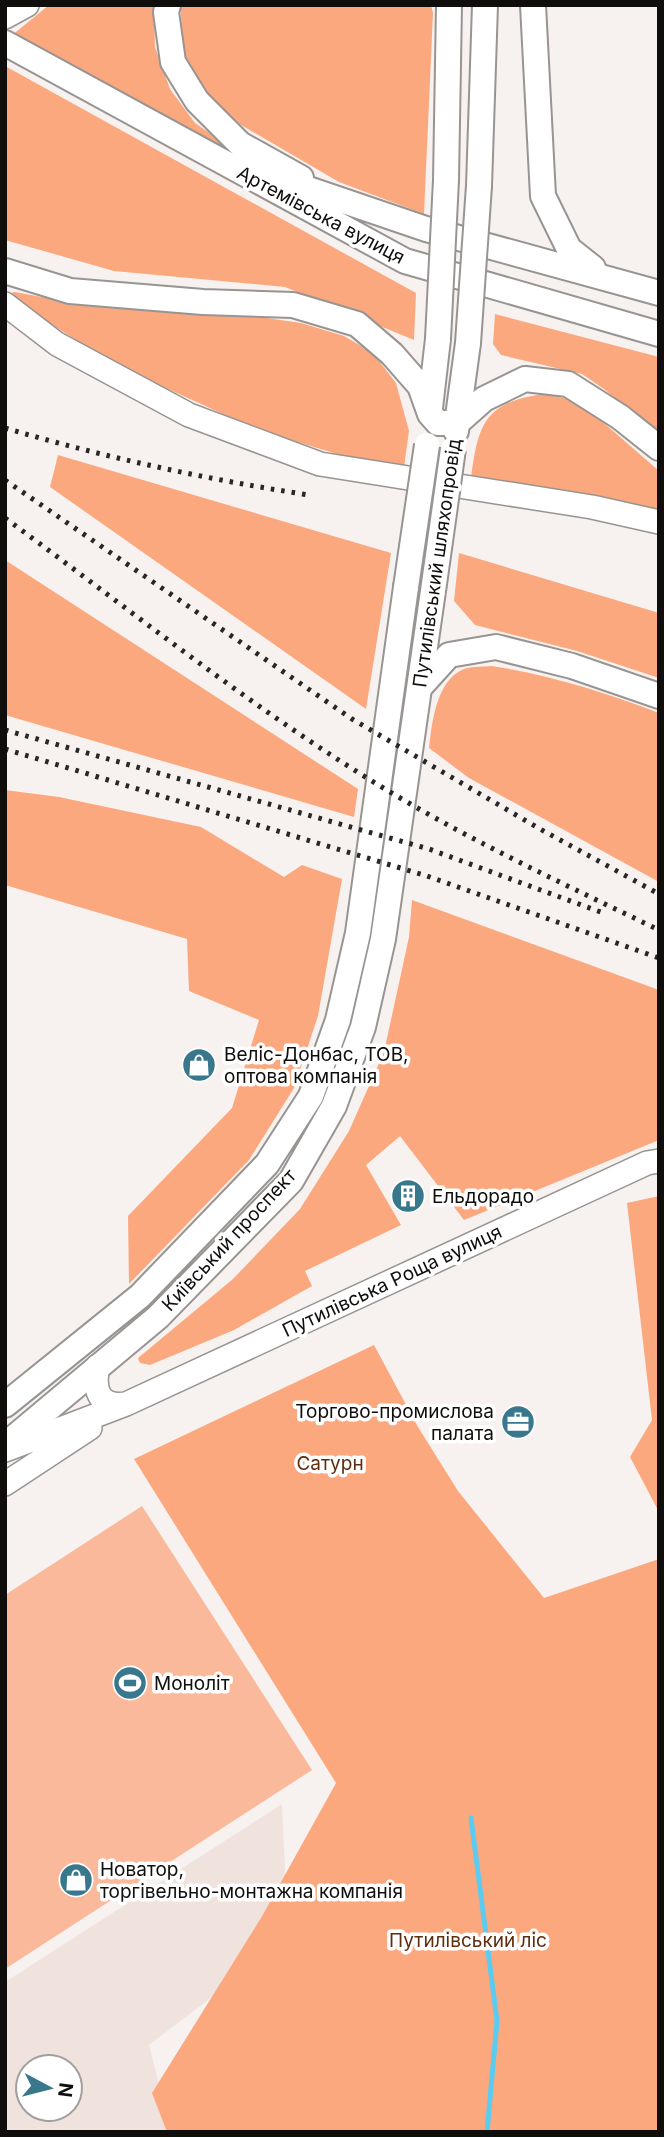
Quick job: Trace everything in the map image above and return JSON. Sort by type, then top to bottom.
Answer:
[{"type":"main road","points":[[168,5],[166,12],[173,62],[197,101],[240,144],[338,200]]},
{"type":"main road","name":"Путилівський шляхопровід","points":[[358,933],[394,684],[438,339],[446,180],[449,5]]},
{"type":"main road","name":"Путилівський шляхопровід","points":[[383,939],[468,343],[479,186],[485,5]]},
{"type":"main road","points":[[533,5],[543,196],[569,249],[605,276]]},
{"type":"main road","name":"Артемівська вулиця","points":[[5,43],[405,261],[659,334]]},
{"type":"main road","points":[[208,155],[426,229],[659,293]]},
{"type":"main road","points":[[5,271],[70,291],[203,302],[293,305],[357,324],[392,354],[420,386],[430,414],[438,423],[457,423],[484,399],[525,379],[536,380],[568,384],[620,417],[659,448]]},
{"type":"main road","points":[[394,684],[419,688],[449,655],[496,647],[572,666],[659,696]]},
{"type":"main road","name":"Київський проспект","points":[[5,1405],[139,1296],[267,1164],[311,1096],[338,1020],[358,933]]},
{"type":"main road","name":"Київський проспект","points":[[5,1447],[158,1317],[291,1181],[334,1106],[363,1027],[383,939]]},
{"type":"street","points":[[5,17],[27,5]]},
{"type":"street","points":[[5,304],[57,344],[189,415],[320,464],[592,507],[659,522]]},
{"type":"street","name":"Путилівська Роща вулиця","points":[[126,1404],[648,1163],[659,1161]]},
{"type":"street","points":[[98,1366],[95,1382],[100,1396],[111,1405],[126,1404]]},
{"type":"street","points":[[5,1447],[126,1404]]},
{"type":"street","points":[[5,1484],[126,1404]]},
{"type":"shaded area","name":"Моноліт","points":[[142,1506],[312,1770],[5,1969],[5,1595]]},
{"type":"shaded area","points":[[282,1804],[288,1939],[149,2045],[171,2132],[5,2132],[5,1982]]},
{"type":"green space","points":[[49,5],[154,5],[155,47],[170,89],[195,123],[224,143],[222,147],[11,36]]},
{"type":"green space","points":[[180,5],[431,5],[433,13],[424,214],[339,182],[241,125],[203,89],[184,53]]},
{"type":"green space","points":[[5,66],[416,293],[414,340],[285,287],[114,271],[5,240]]},
{"type":"green space","points":[[11,293],[74,303],[260,317],[301,323],[344,336],[373,353],[396,383],[409,431],[404,467],[347,457],[258,430],[113,364],[11,298]]},
{"type":"green space","points":[[495,314],[659,357],[659,436],[604,389],[582,374],[501,355],[493,344]]},
{"type":"green space","points":[[544,394],[568,399],[596,416],[659,471],[659,510],[471,478],[481,430],[488,419],[508,403]]},
{"type":"green space","points":[[58,455],[391,553],[366,709],[50,487]]},
{"type":"green space","points":[[459,553],[659,613],[659,678],[577,651],[475,625],[454,601]]},
{"type":"green space","points":[[5,560],[358,789],[354,817],[5,715]]},
{"type":"green space","points":[[492,666],[577,685],[659,713],[659,882],[469,778],[429,748],[437,703],[447,682],[464,669]]},
{"type":"green space","points":[[5,790],[59,797],[201,827],[284,877],[302,865],[342,879],[318,1016],[294,1088],[249,1160],[129,1284],[128,1216],[232,1108],[259,1020],[189,991],[187,939],[5,885]]},
{"type":"green space","points":[[412,900],[659,990],[659,1140],[464,1220],[400,1136],[366,1165],[401,1225],[305,1271],[312,1286],[234,1330],[150,1365],[140,1363],[138,1358],[233,1279],[300,1209],[349,1131],[384,1052],[409,937]]},
{"type":"green space","points":[[659,1196],[659,1512],[630,1457],[652,1420],[627,1203]]},
{"type":"green space","name":"Путилівський ліс","points":[[374,1345],[418,1427],[458,1491],[544,1598],[659,1559],[659,2132],[167,2132],[152,2093],[261,1918],[336,1783],[134,1459]]},
{"type":"waterway","points":[[471,1818],[497,2021],[487,2132]]},
{"type":"railway","points":[[5,428],[156,467],[309,495]]},
{"type":"railway","points":[[5,480],[352,719],[540,829],[659,894]]},
{"type":"railway","points":[[5,518],[195,660],[340,761],[456,829],[659,930]]},
{"type":"railway","points":[[5,730],[429,849],[606,914]]},
{"type":"railway","points":[[5,749],[427,876],[659,958]]},
{"type":"place","name":"Веліс-Донбас, ТОВ, оптова компанія","points":[[199,1065]]},
{"type":"place","name":"Ельдорадо","points":[[408,1196]]},
{"type":"place","name":"Торгово-промислова палата","points":[[518,1422]]},
{"type":"place","name":"Моноліт","points":[[130,1683]]},
{"type":"place","name":"Новатор, торгівельно-монтажна компанія","points":[[76,1880]]},
{"type":"park label","name":"Сатурн","points":[[330,1463]]}]
